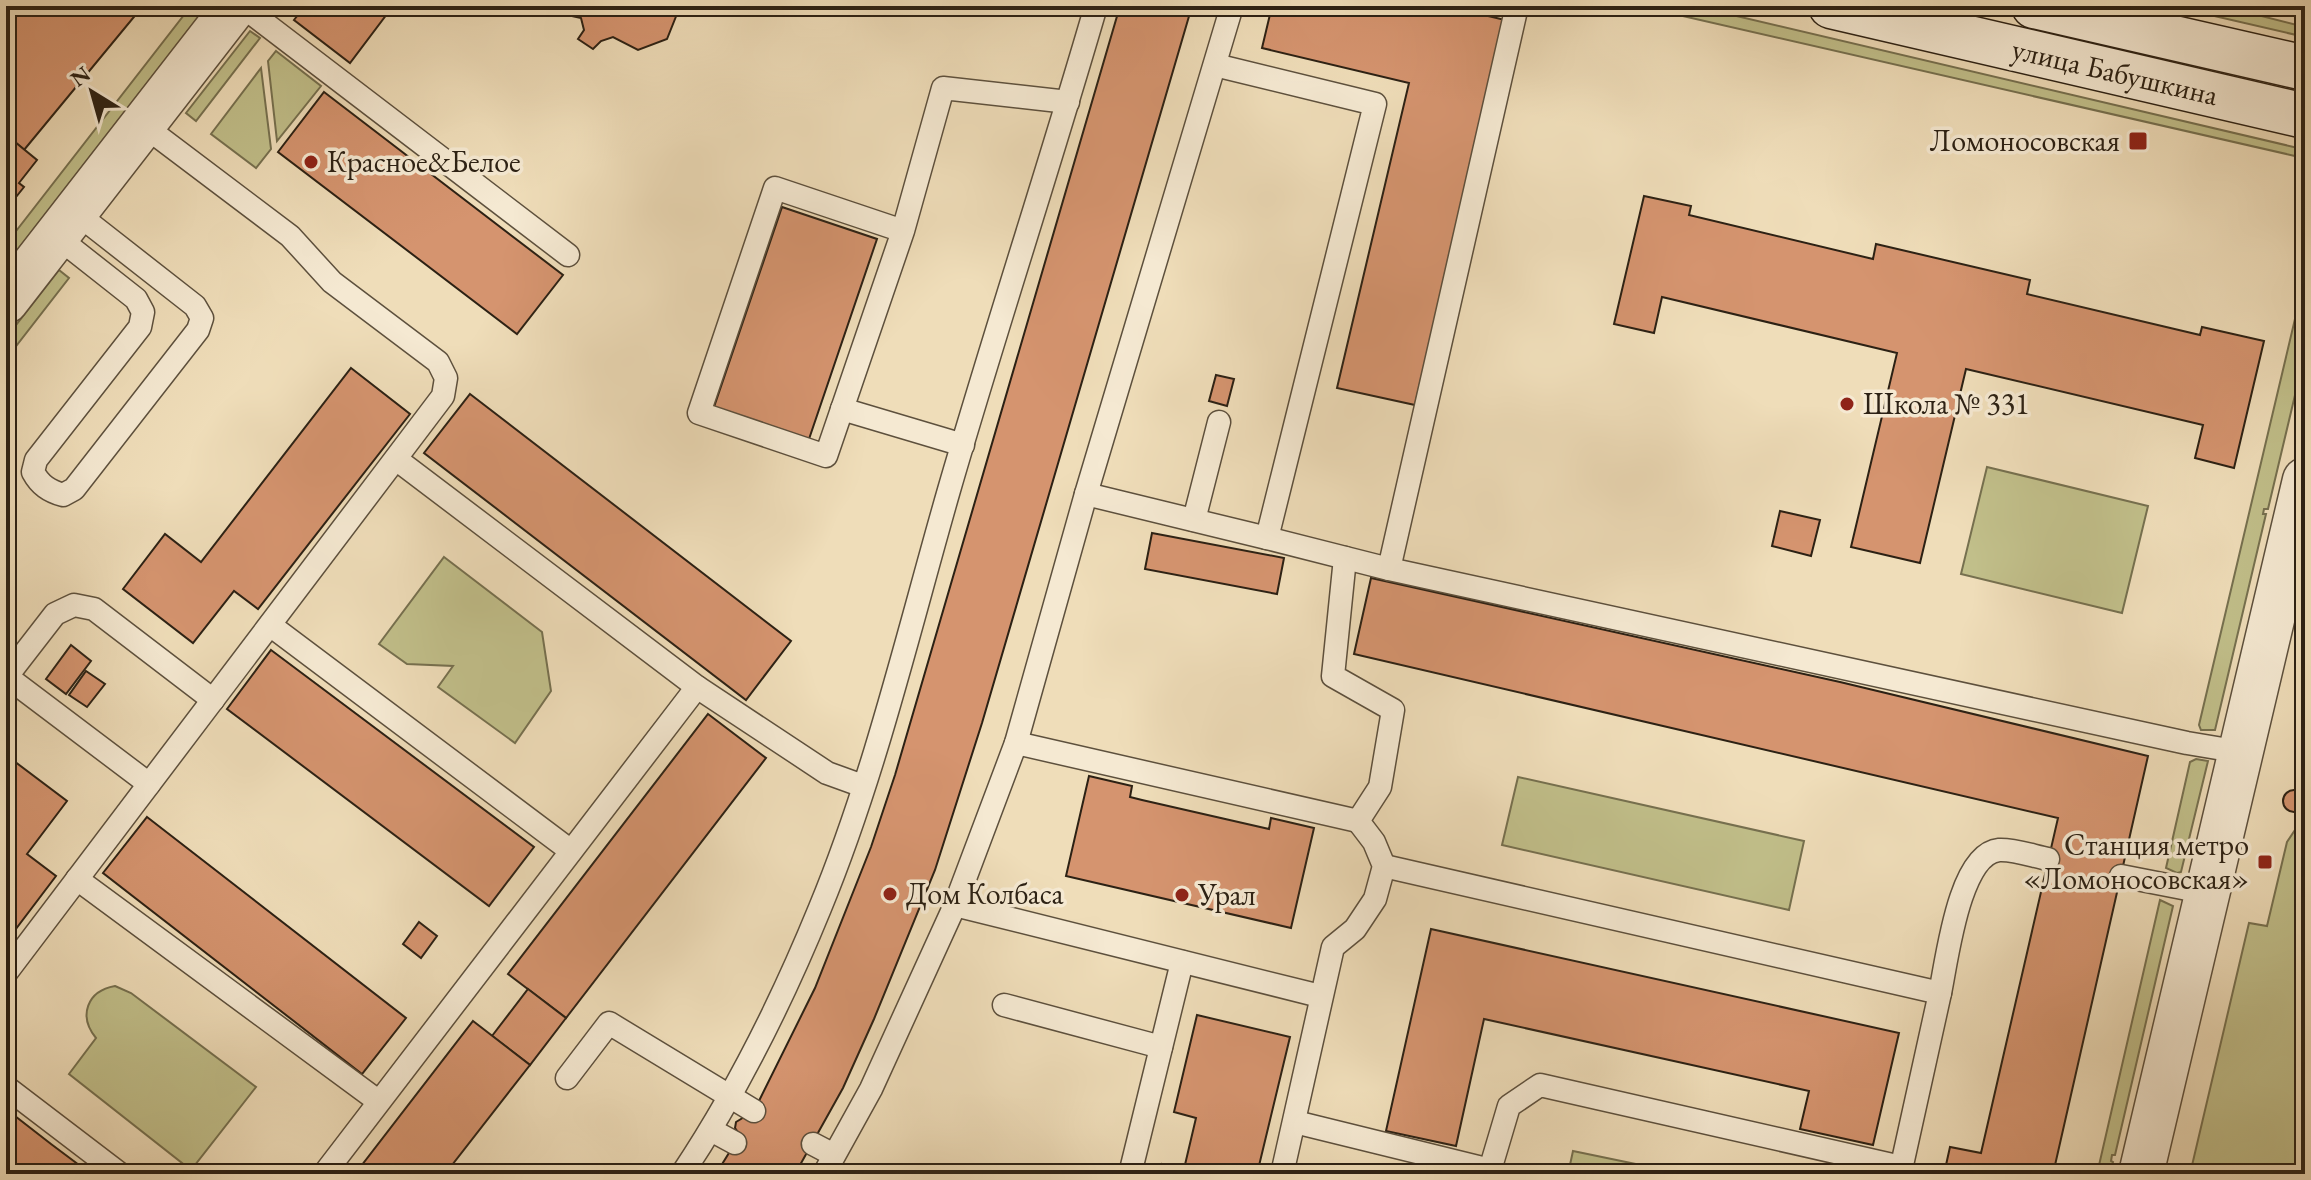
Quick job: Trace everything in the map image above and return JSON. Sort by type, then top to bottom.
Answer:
[{"type":"street","points":[[6,301],[235,6]]},
{"type":"street","name":"улица Бабушкина","points":[[1831,6],[2305,116]]},
{"type":"street","name":"улица Бабушкина","points":[[2034,6],[2305,68]]},
{"type":"street","points":[[2141,1174],[2305,480]]},
{"type":"lane","points":[[242,6],[568,255]]},
{"type":"lane","points":[[682,1174],[731,1097],[770,1023],[821,906],[863,786],[1096,6]]},
{"type":"lane","points":[[813,1144],[829,1165],[871,1089],[955,905],[1016,743],[1086,494],[1232,6]]},
{"type":"lane","points":[[1389,569],[1517,6]]},
{"type":"lane","points":[[1215,65],[1375,104],[1267,538]]},
{"type":"lane","points":[[903,231],[775,188],[699,413],[826,456],[903,231],[943,88],[1068,102]]},
{"type":"lane","points":[[6,973],[443,396],[446,378],[438,362],[332,282],[290,236],[143,125]]},
{"type":"lane","points":[[66,224],[195,306],[202,318],[198,330],[74,489],[63,495],[51,492],[39,482],[33,472],[36,460],[140,327],[143,312],[136,299],[66,224]]},
{"type":"lane","points":[[842,409],[963,445]]},
{"type":"lane","points":[[1194,520],[1219,422]]},
{"type":"lane","points":[[396,459],[697,687],[827,773],[863,786]]},
{"type":"lane","points":[[1086,494],[1389,569],[2187,743],[2241,752]]},
{"type":"lane","points":[[1345,558],[1333,676],[1393,710],[1380,787],[1358,821]]},
{"type":"lane","points":[[149,784],[6,676],[55,614],[74,605],[94,609],[213,700]]},
{"type":"lane","points":[[270,625],[571,851]]},
{"type":"lane","points":[[324,1174],[697,687]]},
{"type":"lane","points":[[1016,743],[1358,821],[1374,842],[1384,866],[1375,899],[1355,929],[1333,947],[1282,1174]]},
{"type":"lane","points":[[1295,1122],[1490,1170],[1509,1106],[1540,1085],[1900,1171],[1963,892],[1975,864],[1999,850],[2048,859]]},
{"type":"lane","points":[[1384,866],[1940,993]]},
{"type":"lane","points":[[2121,876],[2208,893]]},
{"type":"lane","points":[[77,879],[378,1101]]},
{"type":"lane","points":[[955,905],[1320,996]]},
{"type":"lane","points":[[1130,1174],[1182,962]]},
{"type":"lane","points":[[1004,1005],[1161,1047]]},
{"type":"lane","points":[[567,1078],[609,1023],[754,1111]]},
{"type":"lane","points":[[6,1087],[120,1174]]},
{"type":"lane","points":[[711,1130],[735,1143]]},
{"type":"shaded area","points":[[191,6],[207,6],[6,265],[6,244]]},
{"type":"shaded area","points":[[1639,6],[1694,6],[2298,148],[2295,156]]},
{"type":"shaded area","points":[[2171,6],[2222,6],[2305,27],[2305,37]]},
{"type":"shaded area","points":[[250,31],[260,38],[196,121],[186,113]]},
{"type":"shaded area","points":[[276,51],[321,86],[277,141],[268,61]]},
{"type":"shaded area","points":[[261,68],[271,149],[256,168],[211,134]]},
{"type":"shaded area","points":[[59,270],[69,278],[6,359],[6,338]]},
{"type":"shaded area","points":[[2299,302],[2305,302],[2305,353],[2268,509],[2264,509],[2263,514],[2266,514],[2215,730],[2201,730],[2199,725]]},
{"type":"shaded area","points":[[1987,467],[2148,506],[2122,613],[1961,574]]},
{"type":"shaded area","points":[[444,557],[542,632],[551,691],[515,743],[438,687],[453,666],[407,664],[379,644]]},
{"type":"shaded area","points":[[2196,759],[2208,761],[2181,872],[2177,873],[2166,868],[2190,762]]},
{"type":"shaded area","points":[[1518,777],[1804,841],[1789,910],[1502,845]]},
{"type":"shaded area","points":[[2305,815],[2305,1174],[2190,1174],[2249,923],[2267,926],[2287,842]]},
{"type":"shaded area","points":[[2160,900],[2173,906],[2115,1155],[2112,1155],[2110,1174],[2097,1174]]},
{"type":"shaded area","points":[[115,986],[131,993],[256,1087],[191,1170],[69,1074],[96,1038],[87,1021],[88,1006],[98,993]]},
{"type":"shaded area","points":[[1573,1151],[1684,1174],[1568,1174]]},
{"type":"building","points":[[6,6],[143,6],[24,150],[9,137],[12,133],[6,128]]},
{"type":"building","points":[[305,6],[393,6],[350,63],[294,20]]},
{"type":"building","points":[[551,6],[697,6],[698,9],[677,14],[667,39],[638,50],[613,37],[601,41],[593,49],[578,39],[584,30],[581,18],[553,12]]},
{"type":"building","points":[[1120,6],[1192,6],[982,723],[935,870],[843,1088],[795,1174],[716,1174],[740,1135],[735,1128],[736,1122],[754,1111],[815,988],[871,847],[895,775]]},
{"type":"building","points":[[1272,6],[1446,6],[1505,20],[1415,405],[1337,388],[1409,83],[1262,48]]},
{"type":"building","points":[[324,92],[563,275],[517,334],[278,152]]},
{"type":"building","points":[[6,128],[12,133],[9,137],[37,160],[19,183],[24,187],[12,202],[6,198]]},
{"type":"building","points":[[1644,196],[1691,206],[1689,215],[1873,259],[1876,244],[2030,280],[2027,294],[2200,335],[2202,327],[2264,341],[2234,468],[2195,458],[2203,425],[1966,369],[1920,563],[1851,547],[1897,353],[1662,297],[1654,333],[1614,324]]},
{"type":"building","points":[[782,207],[877,239],[809,439],[714,407]]},
{"type":"building","points":[[351,368],[410,414],[258,609],[234,591],[193,643],[123,589],[165,534],[201,562]]},
{"type":"building","points":[[1216,375],[1234,379],[1227,406],[1209,401]]},
{"type":"building","points":[[470,394],[791,641],[746,700],[424,453]]},
{"type":"building","points":[[1780,511],[1820,520],[1811,556],[1772,546]]},
{"type":"building","points":[[1152,533],[1284,558],[1277,594],[1145,569]]},
{"type":"building","points":[[1371,578],[1840,682],[2148,756],[2053,1174],[1944,1174],[1950,1147],[1981,1153],[2058,818],[1354,654]]},
{"type":"building","points":[[71,645],[91,661],[66,694],[46,679]]},
{"type":"building","points":[[271,650],[534,847],[489,906],[227,709]]},
{"type":"building","points":[[86,671],[105,684],[87,707],[69,695]]},
{"type":"building","points":[[708,714],[766,758],[566,1018],[508,974]]},
{"type":"building","points":[[6,755],[67,801],[27,854],[56,876],[6,942]]},
{"type":"building","points":[[1089,776],[1132,786],[1130,797],[1142,800],[1269,829],[1271,818],[1314,828],[1291,928],[1066,876]]},
{"type":"building","points":[[2294,790],[2302,793],[2305,801],[2302,809],[2294,812],[2286,809],[2283,801],[2286,793]]},
{"type":"building","points":[[147,817],[406,1018],[362,1074],[103,873]]},
{"type":"building","points":[[419,922],[437,936],[421,958],[403,944]]},
{"type":"building","points":[[1431,929],[1899,1033],[1873,1145],[1800,1129],[1809,1091],[1484,1019],[1456,1146],[1386,1131]]},
{"type":"building","points":[[528,989],[566,1018],[530,1065],[492,1036]]},
{"type":"building","points":[[1197,1015],[1290,1037],[1257,1174],[1160,1174],[1162,1164],[1184,1169],[1196,1118],[1174,1112]]},
{"type":"building","points":[[473,1021],[530,1065],[445,1174],[355,1174]]},
{"type":"building","points":[[6,1109],[51,1144],[91,1174],[6,1174]]},
{"type":"place","name":"Ломоносовская","points":[[2138,141]]},
{"type":"place","name":"Красное&Белое","points":[[311,162]]},
{"type":"place","name":"Школа № 331","points":[[1847,404]]},
{"type":"place","name":"Станция метро «Ломоносовская»","points":[[2265,862]]},
{"type":"place","name":"Дом Колбаса","points":[[890,894]]},
{"type":"place","name":"Урал","points":[[1182,895]]}]
